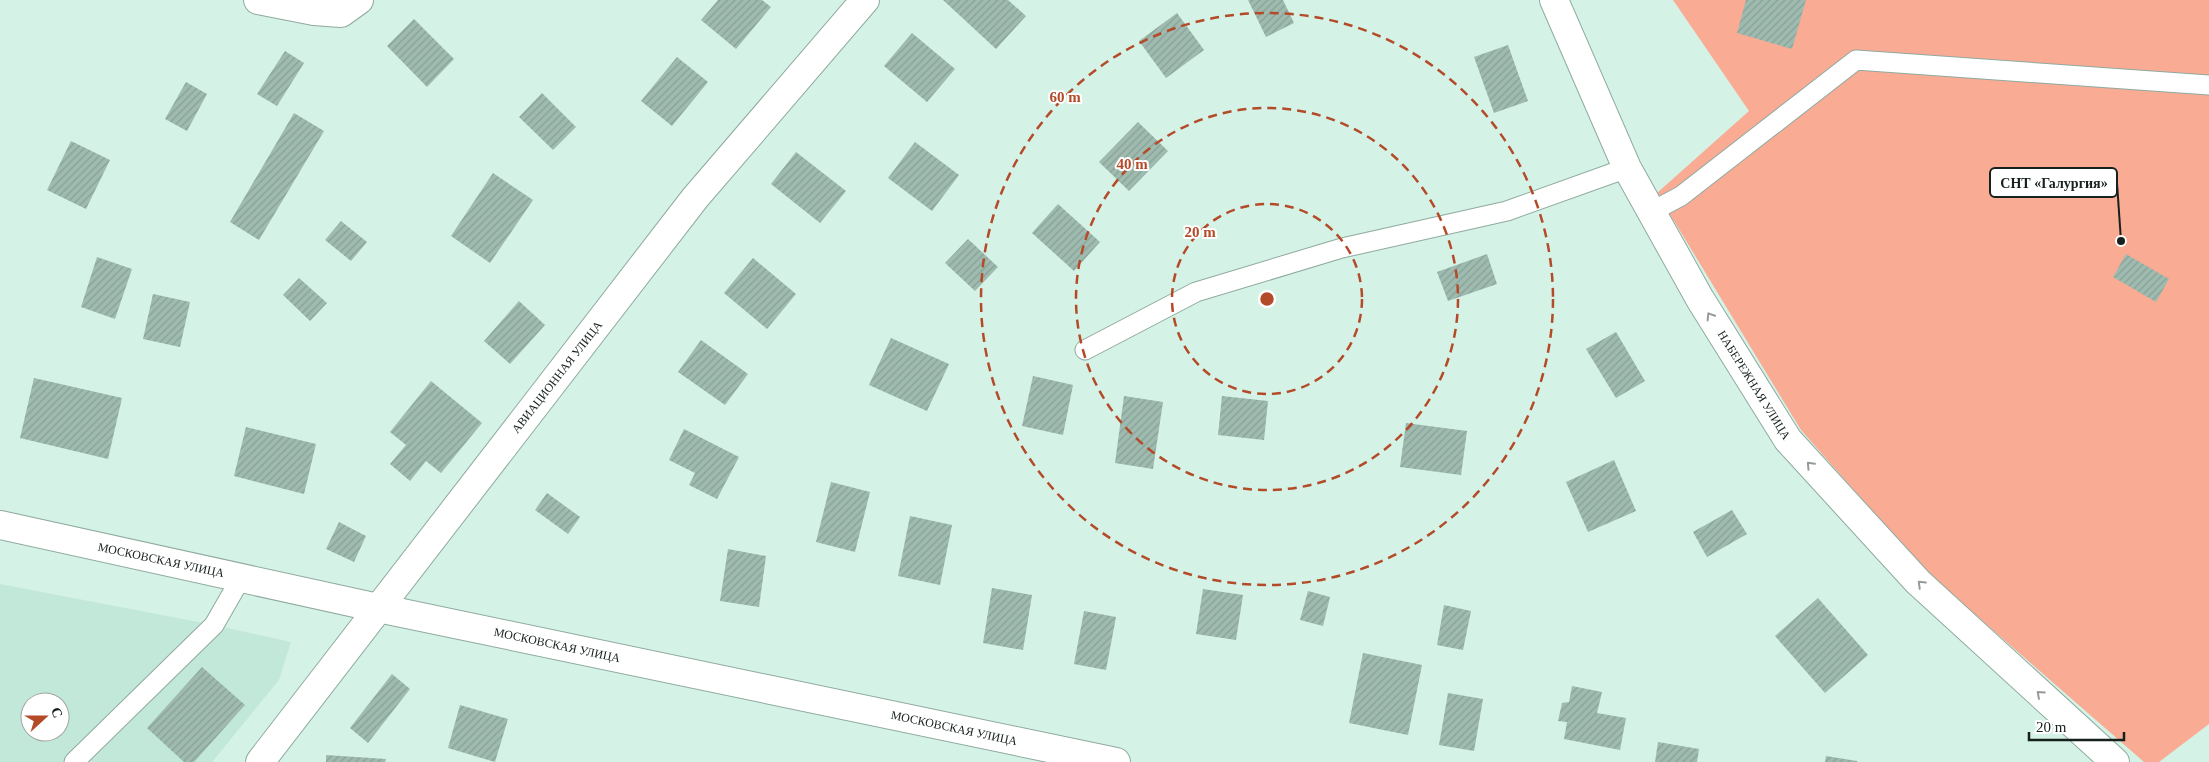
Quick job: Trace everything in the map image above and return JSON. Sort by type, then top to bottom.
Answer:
[{"type":"street","points":[[258,0],[314,11],[341,13],[359,0]]},
{"type":"street","name":"АВИАЦИОННАЯ УЛИЦА","points":[[260,762],[695,198],[865,0]]},
{"type":"street","name":"НАБЕРЕЖНАЯ УЛИЦА","points":[[1554,0],[1627,168],[1700,299],[1788,440],[1918,582],[2115,762]]},
{"type":"street","name":"МОСКОВСКАЯ УЛИЦА","points":[[0,525],[378,608],[1116,762]]},
{"type":"lane","points":[[1651,212],[1681,196],[1856,60],[2209,84]]},
{"type":"lane","points":[[1085,350],[1196,292],[1342,248],[1506,211],[1627,168]]},
{"type":"lane","points":[[74,762],[214,625],[241,578]]},
{"type":"shaded area","points":[[1673,0],[2209,0],[2209,724],[2159,762],[2144,762],[1924,570],[1801,430],[1657,193],[1749,111]]},
{"type":"shaded area","points":[[0,584],[214,625],[291,642],[279,680],[212,762],[0,762]]},
{"type":"building","points":[[718,0],[762,0],[771,7],[736,49],[701,20]]},
{"type":"building","points":[[943,0],[1008,0],[1026,16],[996,49]]},
{"type":"building","points":[[1248,0],[1283,0],[1294,23],[1266,37]]},
{"type":"building","points":[[1746,0],[1806,0],[1792,49],[1737,33]]},
{"type":"building","points":[[1177,13],[1204,50],[1166,78],[1139,41]]},
{"type":"building","points":[[414,19],[454,59],[427,87],[387,46]]},
{"type":"building","points":[[912,33],[955,69],[927,102],[884,66]]},
{"type":"building","points":[[1508,45],[1528,101],[1494,113],[1474,57]]},
{"type":"building","points":[[285,51],[304,63],[277,106],[257,94]]},
{"type":"building","points":[[677,57],[708,82],[672,126],[641,101]]},
{"type":"building","points":[[186,82],[207,94],[187,131],[165,119]]},
{"type":"building","points":[[542,93],[576,127],[553,150],[519,117]]},
{"type":"building","points":[[294,113],[324,131],[259,240],[230,222]]},
{"type":"building","points":[[1138,122],[1168,151],[1129,191],[1099,162]]},
{"type":"building","points":[[71,141],[110,160],[86,209],[47,190]]},
{"type":"building","points":[[915,142],[959,175],[932,211],[888,178]]},
{"type":"building","points":[[796,152],[846,191],[820,223],[771,184]]},
{"type":"building","points":[[493,173],[533,200],[490,263],[451,236]]},
{"type":"building","points":[[1058,204],[1100,242],[1074,271],[1032,233]]},
{"type":"building","points":[[341,221],[367,242],[351,261],[325,240]]},
{"type":"building","points":[[968,239],[998,267],[975,291],[945,263]]},
{"type":"building","points":[[1487,254],[1497,284],[1448,301],[1437,272]]},
{"type":"building","points":[[2126,254],[2169,279],[2156,302],[2113,277]]},
{"type":"building","points":[[97,257],[132,269],[115,319],[81,307]]},
{"type":"building","points":[[753,258],[796,294],[767,329],[724,293]]},
{"type":"building","points":[[299,278],[327,303],[310,321],[283,295]]},
{"type":"building","points":[[153,294],[190,302],[180,347],[143,339]]},
{"type":"building","points":[[519,301],[545,325],[510,364],[484,341]]},
{"type":"building","points":[[1616,332],[1645,381],[1616,398],[1586,349]]},
{"type":"building","points":[[891,338],[949,364],[927,411],[869,385]]},
{"type":"building","points":[[701,340],[748,374],[725,405],[678,372]]},
{"type":"building","points":[[1033,376],[1073,385],[1063,435],[1022,426]]},
{"type":"building","points":[[34,378],[122,398],[108,459],[20,438]]},
{"type":"building","points":[[431,381],[482,423],[441,473],[426,461],[410,481],[390,464],[406,445],[390,432]]},
{"type":"building","points":[[1124,396],[1163,402],[1153,469],[1115,463]]},
{"type":"building","points":[[1222,396],[1268,401],[1264,440],[1218,435]]},
{"type":"building","points":[[1406,423],[1467,431],[1461,475],[1400,467]]},
{"type":"building","points":[[246,427],[316,444],[304,494],[234,476]]},
{"type":"building","points":[[684,429],[739,457],[717,499],[689,485],[695,473],[669,460]]},
{"type":"building","points":[[1614,460],[1636,511],[1588,532],[1566,482]]},
{"type":"building","points":[[831,482],[870,492],[855,552],[816,542]]},
{"type":"building","points":[[547,493],[580,517],[568,534],[535,510]]},
{"type":"building","points":[[1732,510],[1747,534],[1707,557],[1693,532]]},
{"type":"building","points":[[910,516],[952,525],[940,585],[898,576]]},
{"type":"building","points":[[339,522],[366,536],[354,562],[326,549]]},
{"type":"building","points":[[728,549],[766,556],[759,607],[720,601]]},
{"type":"building","points":[[992,588],[1032,595],[1023,650],[983,643]]},
{"type":"building","points":[[1203,589],[1243,595],[1236,640],[1196,634]]},
{"type":"building","points":[[1308,591],[1330,597],[1323,626],[1300,620]]},
{"type":"building","points":[[1818,598],[1868,655],[1825,693],[1775,636]]},
{"type":"building","points":[[1444,605],[1471,611],[1463,650],[1437,645]]},
{"type":"building","points":[[1084,611],[1116,617],[1106,670],[1074,664]]},
{"type":"building","points":[[1363,653],[1422,665],[1408,735],[1349,723]]},
{"type":"building","points":[[202,667],[245,705],[194,762],[184,762],[147,728]]},
{"type":"building","points":[[392,674],[410,689],[368,743],[350,728]]},
{"type":"building","points":[[1572,686],[1602,692],[1597,713],[1626,718],[1620,750],[1564,739],[1567,722],[1558,721],[1562,703],[1569,702]]},
{"type":"building","points":[[1448,693],[1483,699],[1474,751],[1439,745]]},
{"type":"building","points":[[460,705],[508,719],[495,762],[448,748]]},
{"type":"building","points":[[1658,742],[1699,749],[1697,762],[1655,762]]},
{"type":"building","points":[[326,755],[386,759],[385,762],[326,762]]},
{"type":"building","points":[[1826,756],[1857,761],[1857,762],[1825,762]]},
{"type":"place","name":"СНТ «Галургия»","points":[[2121,241]]}]
